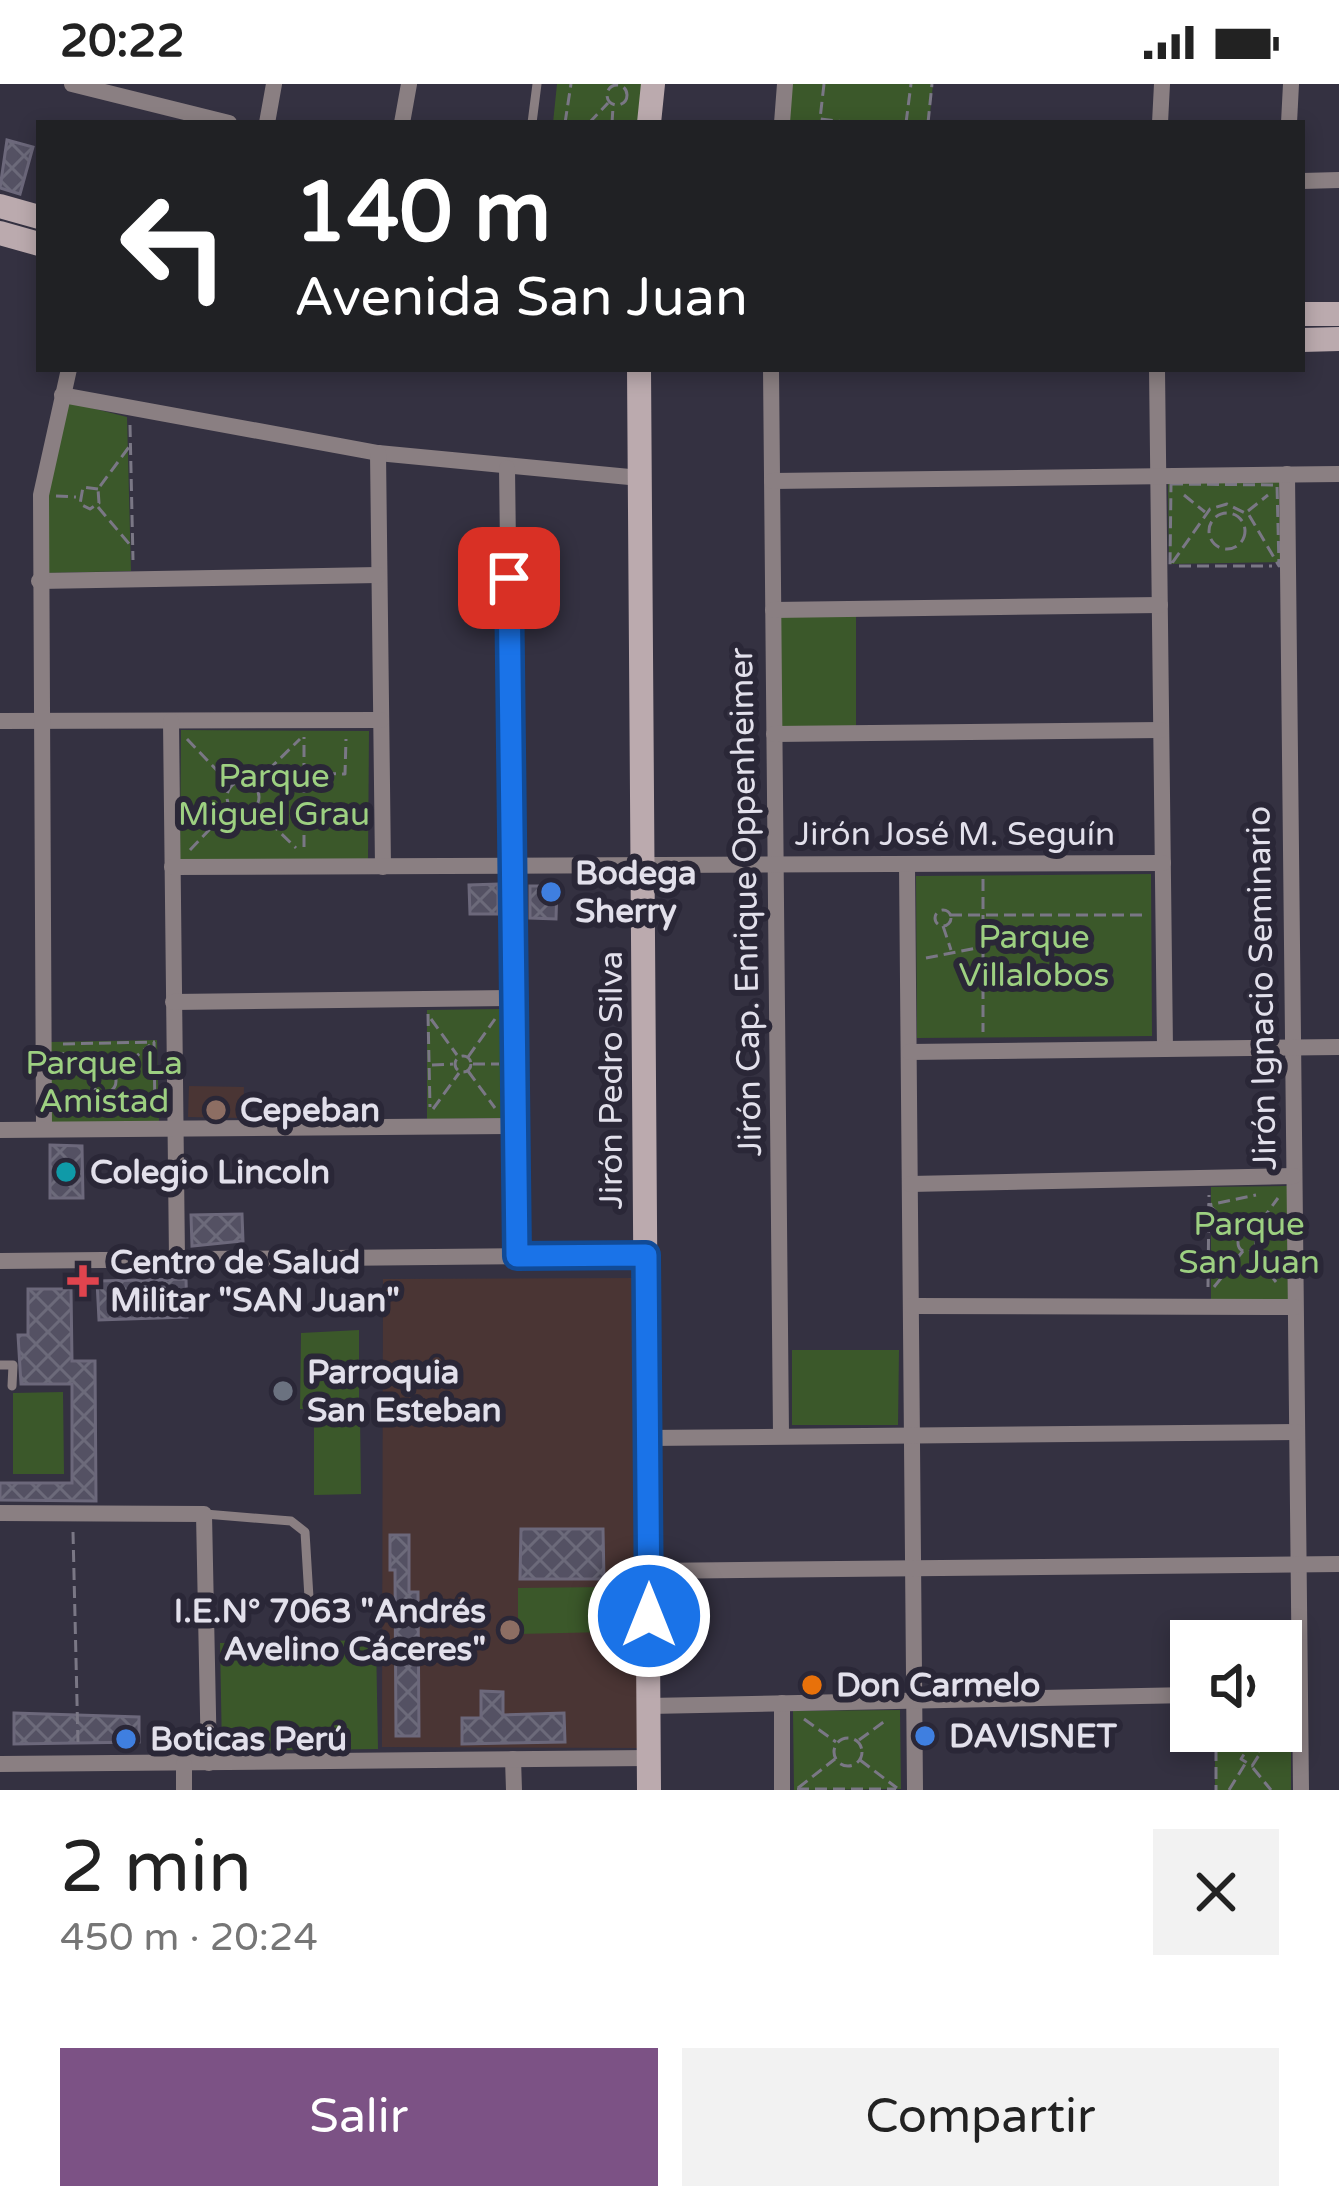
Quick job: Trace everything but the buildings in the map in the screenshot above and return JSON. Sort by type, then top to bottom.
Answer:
[{"type":"street","points":[[72,84],[218,120]]},
{"type":"street","points":[[268,120],[274,84]]},
{"type":"street","points":[[403,120],[409,84]]},
{"type":"street","points":[[649,120],[653,84]]},
{"type":"street","points":[[782,120],[785,84]]},
{"type":"street","points":[[1160,120],[1162,84]]},
{"type":"street","points":[[1289,120],[1291,84]]},
{"type":"street","points":[[1305,181],[1339,180]]},
{"type":"street","points":[[0,206],[36,216]]},
{"type":"street","points":[[0,233],[36,243]]},
{"type":"street","points":[[1305,314],[1339,314]]},
{"type":"street","points":[[1305,340],[1339,339]]},
{"type":"street","points":[[44,1129],[39,581],[43,472],[68,372]]},
{"type":"street","name":"Jirón Pedro Silva","points":[[639,372],[650,1790]]},
{"type":"street","name":"Jirón Cap. Enrique Oppenheimer","points":[[771,372],[781,1435]]},
{"type":"street","points":[[1157,372],[1165,566],[1160,605],[1165,1049]]},
{"type":"street","points":[[62,395],[378,453],[640,478]]},
{"type":"street","points":[[378,453],[383,867]]},
{"type":"street","points":[[507,468],[517,1256]]},
{"type":"street","points":[[772,481],[1158,474],[1284,481],[1339,474]]},
{"type":"street","name":"Jirón Ignacio Seminario","points":[[1284,481],[1297,1432],[1295,1620]]},
{"type":"street","points":[[39,581],[378,575]]},
{"type":"street","points":[[773,610],[1160,605]]},
{"type":"street","points":[[0,722],[304,728],[382,720]]},
{"type":"street","points":[[177,1259],[173,1002],[178,728]]},
{"type":"street","points":[[774,734],[1161,730]]},
{"type":"street","name":"Jirón José M. Seguín","points":[[178,862],[513,868],[1162,863]]},
{"type":"street","points":[[907,865],[915,1790]]},
{"type":"street","points":[[173,1002],[428,1007],[512,998]]},
{"type":"street","points":[[909,1052],[1339,1047]]},
{"type":"street","points":[[0,1130],[430,1120],[512,1126]]},
{"type":"street","points":[[910,1184],[1209,1177],[1290,1182]]},
{"type":"street","points":[[0,1261],[646,1255]]},
{"type":"street","points":[[911,1306],[1295,1307]]},
{"type":"street","points":[[647,1438],[1297,1432]]},
{"type":"street","points":[[0,1513],[204,1514],[209,1763]]},
{"type":"street","points":[[649,1571],[1339,1564]]},
{"type":"street","points":[[649,1706],[1170,1695]]},
{"type":"street","points":[[782,1703],[782,1790]]},
{"type":"street","name":"Jirón Ignacio Seminario","points":[[1296,1752],[1300,1790]]},
{"type":"street","points":[[0,1765],[649,1758]]},
{"type":"street","points":[[513,1760],[514,1790]]},
{"type":"street","points":[[184,1764],[184,1790]]},
{"type":"lane","points":[[532,120],[537,84]]},
{"type":"lane","points":[[0,1365],[13,1365],[12,1385]]},
{"type":"lane","points":[[204,1514],[298,1526],[308,1537],[310,1614]]},
{"type":"path","points":[[566,120],[571,84]]},
{"type":"path","points":[[592,120],[611,104],[627,97],[616,84],[608,90],[611,104],[612,120]]},
{"type":"path","points":[[824,84],[820,119],[825,120]]},
{"type":"path","points":[[906,120],[911,84]]},
{"type":"path","points":[[928,120],[932,84]]},
{"type":"path","points":[[130,410],[134,580]]},
{"type":"path","points":[[130,444],[98,489],[97,506],[133,549]]},
{"type":"path","points":[[1246,512],[1284,481]]},
{"type":"path","points":[[1165,566],[1171,484],[1284,481]]},
{"type":"path","points":[[1284,481],[1284,566]]},
{"type":"path","points":[[97,506],[87,508],[78,497],[83,488],[98,489]]},
{"type":"path","points":[[1165,566],[1218,505],[1235,505],[1246,512],[1284,566]]},
{"type":"path","points":[[1226,513],[1240,520],[1244,530],[1240,543],[1229,549],[1213,543],[1209,531],[1212,521],[1226,513]]},
{"type":"path","points":[[1244,530],[1258,530]]},
{"type":"path","points":[[1193,531],[1209,531]]},
{"type":"path","points":[[1165,566],[1284,566]]},
{"type":"path","points":[[178,728],[208,735]]},
{"type":"path","points":[[178,728],[184,755]]},
{"type":"path","points":[[178,728],[232,785]]},
{"type":"path","points":[[280,735],[304,728]]},
{"type":"path","points":[[304,728],[304,856]]},
{"type":"path","points":[[254,785],[304,728]]},
{"type":"path","points":[[304,773],[345,773],[346,735]]},
{"type":"path","points":[[244,780],[254,785],[259,797],[254,808],[244,813],[231,808],[226,798],[232,785],[244,780]]},
{"type":"path","points":[[178,862],[231,808]]},
{"type":"path","points":[[254,808],[304,856]]},
{"type":"path","points":[[178,862],[184,836]]},
{"type":"path","points":[[178,862],[208,856]]},
{"type":"path","points":[[280,856],[304,856]]},
{"type":"path","points":[[983,864],[983,1052]]},
{"type":"path","points":[[952,952],[937,913],[1163,915]]},
{"type":"path","points":[[944,926],[950,915]]},
{"type":"path","points":[[920,959],[983,946]]},
{"type":"path","points":[[428,1007],[458,1056]]},
{"type":"path","points":[[428,1007],[430,1120]]},
{"type":"path","points":[[468,1057],[500,1011],[500,1029]]},
{"type":"path","points":[[113,1090],[114,1074],[154,1042]]},
{"type":"path","points":[[154,1042],[156,1119]]},
{"type":"path","points":[[94,1075],[50,1045],[174,1042]]},
{"type":"path","points":[[501,1046],[501,1082]]},
{"type":"path","points":[[458,1056],[468,1057]]},
{"type":"path","points":[[454,1064],[458,1056]]},
{"type":"path","points":[[468,1057],[472,1064]]},
{"type":"path","points":[[429,1065],[454,1064]]},
{"type":"path","points":[[454,1064],[460,1072]]},
{"type":"path","points":[[472,1064],[501,1064]]},
{"type":"path","points":[[468,1071],[472,1064]]},
{"type":"path","points":[[94,1075],[105,1069],[114,1074]]},
{"type":"path","points":[[460,1072],[468,1071]]},
{"type":"path","points":[[468,1071],[501,1117],[501,1099]]},
{"type":"path","points":[[430,1120],[460,1072]]},
{"type":"path","points":[[94,1075],[94,1088]]},
{"type":"path","points":[[94,1088],[104,1094],[113,1090]]},
{"type":"path","points":[[73,1121],[52,1121],[94,1088]]},
{"type":"path","points":[[113,1090],[156,1119]]},
{"type":"path","points":[[135,1120],[156,1119]]},
{"type":"path","points":[[1208,1295],[1209,1177]]},
{"type":"path","points":[[1209,1205],[1290,1182]]},
{"type":"path","points":[[1285,1210],[1290,1182]]},
{"type":"path","points":[[1251,1235],[1290,1182]]},
{"type":"path","points":[[1209,1205],[1242,1235],[1251,1235]]},
{"type":"path","points":[[1242,1235],[1238,1243],[1243,1250]]},
{"type":"path","points":[[1251,1235],[1256,1243],[1251,1250]]},
{"type":"path","points":[[1208,1295],[1243,1250]]},
{"type":"path","points":[[1243,1250],[1251,1250]]},
{"type":"path","points":[[1251,1250],[1295,1307]]},
{"type":"path","points":[[1208,1295],[1228,1295]]},
{"type":"path","points":[[72,1514],[78,1764]]},
{"type":"path","points":[[857,1741],[914,1700]]},
{"type":"path","points":[[815,1712],[794,1712],[837,1743]]},
{"type":"path","points":[[837,1743],[847,1738],[857,1741]]},
{"type":"path","points":[[857,1741],[860,1760],[898,1789]]},
{"type":"path","points":[[796,1789],[835,1759],[837,1743]]},
{"type":"path","points":[[1216,1752],[1216,1790]]},
{"type":"path","points":[[1247,1752],[1240,1759],[1271,1790]]},
{"type":"path","points":[[1228,1790],[1261,1752]]},
{"type":"path","points":[[835,1759],[849,1766],[860,1760]]},
{"type":"path","points":[[898,1769],[898,1789]]},
{"type":"path","points":[[796,1770],[796,1789]]},
{"type":"path","points":[[782,1790],[898,1789]]},
{"type":"shaded area","name":"Cepeban","points":[[189,1086],[244,1087],[243,1118],[188,1117]]},
{"type":"shaded area","points":[[637,1278],[639,1748],[382,1747],[383,1279]]},
{"type":"green space","points":[[557,84],[642,84],[639,120],[553,120]]},
{"type":"green space","points":[[790,84],[933,84],[929,120],[788,120]]},
{"type":"green space","points":[[68,402],[127,417],[131,571],[45,573],[45,498]]},
{"type":"green space","points":[[1279,482],[1280,562],[1169,564],[1168,483]]},
{"type":"green space","points":[[856,616],[856,726],[780,727],[780,617]]},
{"type":"green space","name":"Parque Miguel Grau","points":[[181,730],[369,731],[368,861],[180,860]]},
{"type":"green space","name":"Parque Villalobos","points":[[1151,874],[1152,1036],[917,1038],[916,876]]},
{"type":"green space","points":[[503,1009],[504,1118],[427,1119],[427,1010]]},
{"type":"green space","name":"Parque La Amistad","points":[[157,1040],[159,1122],[50,1124],[49,1042]]},
{"type":"green space","name":"Parque San Juan","points":[[1287,1186],[1288,1299],[1211,1299],[1211,1187]]},
{"type":"green space","points":[[359,1330],[359,1409],[300,1409],[301,1333]]},
{"type":"green space","points":[[792,1350],[899,1350],[898,1425],[792,1425]]},
{"type":"green space","points":[[63,1392],[64,1474],[13,1474],[13,1393]]},
{"type":"green space","points":[[360,1416],[361,1494],[314,1495],[314,1418]]},
{"type":"green space","points":[[608,1587],[608,1632],[518,1634],[518,1588]]},
{"type":"green space","points":[[376,1640],[378,1749],[222,1751],[220,1643]]},
{"type":"green space","points":[[900,1710],[901,1789],[794,1790],[793,1711]]},
{"type":"green space","points":[[1215,1752],[1291,1752],[1291,1790],[1215,1790]]},
{"type":"place","name":"Bodega Sherry","points":[[551,892]]},
{"type":"place","name":"Cepeban","points":[[216,1110]]},
{"type":"place","name":"Colegio Lincoln","points":[[66,1172]]},
{"type":"place","name":"Centro de Salud Militar \"SAN Juan\"","points":[[83,1281]]},
{"type":"place","name":"Parroquia San Esteban","points":[[283,1391]]},
{"type":"place","name":"I.E.N° 7063 \"Andrés Avelino Cáceres\"","points":[[510,1630]]},
{"type":"place","name":"Don Carmelo","points":[[812,1685]]},
{"type":"place","name":"DAVISNET","points":[[925,1736]]},
{"type":"place","name":"Boticas Perú","points":[[126,1739]]},
{"type":"route","points":[[509,578],[517,1256],[646,1255],[649,1616]]}]
